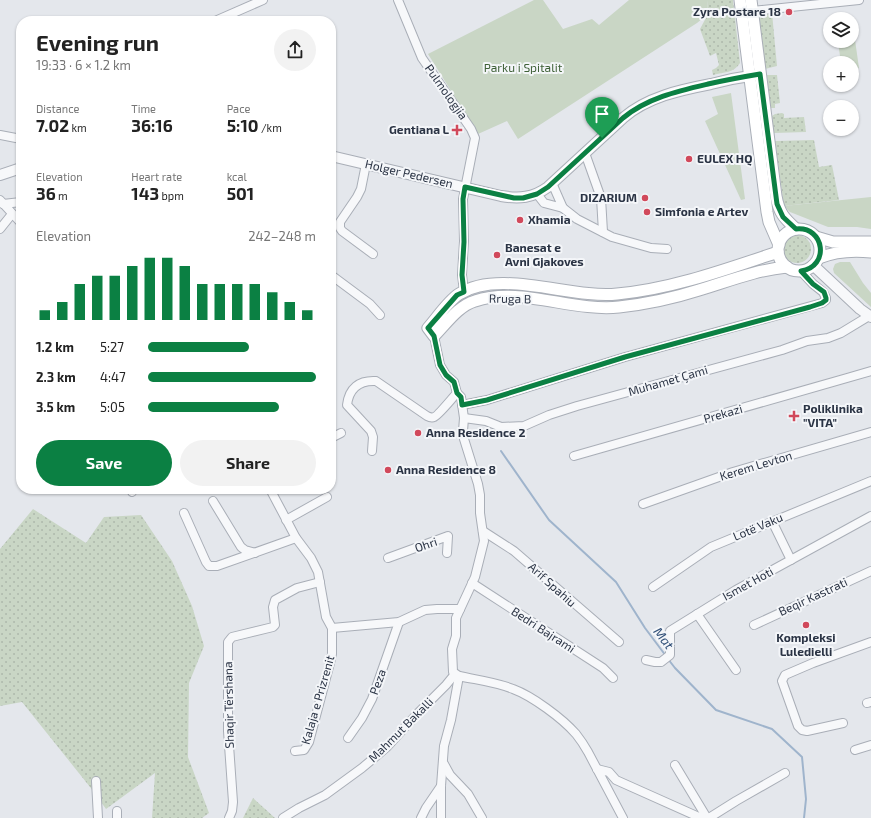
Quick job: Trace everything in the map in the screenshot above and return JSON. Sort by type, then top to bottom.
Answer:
[{"type":"main road","points":[[740,0],[755,75],[777,204],[783,217],[796,229]]},
{"type":"main road","points":[[752,5],[755,75],[768,217],[779,249],[780,260],[787,267],[794,270],[801,271],[810,269],[816,262],[821,248],[816,238],[807,230],[796,229],[785,235],[779,249]]},
{"type":"main road","points":[[816,238],[833,242],[871,242]]},
{"type":"main road","name":"Rruga B","points":[[779,249],[694,278],[616,294],[594,294],[542,287],[501,284],[484,286],[457,295],[428,328],[434,336],[463,307],[473,301],[486,298],[503,296],[541,299],[595,308],[619,307],[698,291],[767,269],[787,267]]},
{"type":"main road","points":[[816,262],[833,253],[859,251],[871,252]]},
{"type":"street","points":[[226,16],[263,0]]},
{"type":"street","name":"Pulmologjia","points":[[398,0],[422,58],[474,134],[475,138],[475,146],[465,187],[463,203],[464,242],[462,275],[464,292]]},
{"type":"street","points":[[752,5],[859,0]]},
{"type":"street","name":"Holger Pedersen","points":[[336,157],[514,198],[523,198],[537,194],[552,183],[632,111],[652,100],[691,88],[755,75]]},
{"type":"street","points":[[0,135],[16,138]]},
{"type":"street","points":[[584,153],[602,198],[604,232]]},
{"type":"street","points":[[366,164],[361,189],[357,198],[339,225],[342,231],[373,254]]},
{"type":"street","points":[[0,175],[16,170]]},
{"type":"street","points":[[552,183],[563,208]]},
{"type":"street","points":[[537,194],[544,203],[563,208],[577,219],[612,237],[644,247],[667,249]]},
{"type":"street","points":[[1,202],[16,202]]},
{"type":"street","points":[[1,202],[16,218]]},
{"type":"street","points":[[0,229],[12,214]]},
{"type":"street","points":[[816,262],[860,309],[870,317]]},
{"type":"street","points":[[462,405],[487,400],[625,357],[822,303],[826,300],[824,292],[813,284],[801,271]]},
{"type":"street","points":[[336,278],[370,304],[380,315]]},
{"type":"street","name":"Muhamet Çami","points":[[464,418],[486,420],[501,427],[524,426],[549,415],[577,406],[788,348],[808,341],[828,338],[841,333],[870,317]]},
{"type":"street","points":[[434,336],[440,365],[446,375],[454,382],[457,393],[461,397],[464,418],[464,439],[478,484],[484,541],[472,583],[456,618],[456,636],[452,649],[452,670],[457,675],[512,688],[531,698],[570,728],[576,734],[597,769],[623,818]]},
{"type":"street","name":"Prekazi","points":[[574,456],[871,371]]},
{"type":"street","points":[[372,451],[373,437],[371,431],[347,405],[348,397],[359,383],[367,380],[376,381],[427,416],[433,418],[439,415],[443,408],[457,393]]},
{"type":"street","name":"Kerem Levton","points":[[643,504],[733,472],[871,432]]},
{"type":"street","points":[[336,436],[341,433]]},
{"type":"street","name":"Lotë Vaku","points":[[653,588],[712,547],[871,481]]},
{"type":"street","name":"Kalaja e Prizrenit","points":[[273,494],[296,538],[315,564],[320,582],[326,617],[332,628],[330,663],[308,742],[304,750],[295,751]]},
{"type":"street","points":[[286,520],[328,497]]},
{"type":"street","points":[[213,501],[241,546],[245,550],[255,553]]},
{"type":"street","points":[[184,513],[202,555],[209,566],[217,566],[296,538]]},
{"type":"street","name":"Ismet Hoti","points":[[646,660],[661,662],[670,655],[670,631],[736,590],[871,516]]},
{"type":"street","points":[[772,521],[791,560]]},
{"type":"street","name":"Arif Spahiu","points":[[483,530],[514,551],[619,642]]},
{"type":"street","name":"Ohri","points":[[388,558],[448,536],[447,553]]},
{"type":"street","name":"Beqir Kastrati","points":[[754,625],[871,571]]},
{"type":"street","name":"Shaqir Tërshana","points":[[229,818],[232,811],[233,802],[228,731],[228,642],[232,637],[270,629],[275,625],[273,607],[275,600],[298,588],[320,582]]},
{"type":"street","name":"Bedri Bajrami","points":[[472,583],[603,668],[613,678]]},
{"type":"street","points":[[332,628],[399,622],[425,610],[437,608],[460,609]]},
{"type":"street","points":[[697,614],[736,670]]},
{"type":"street","name":"Peza","points":[[348,738],[362,718],[372,699],[399,622]]},
{"type":"street","points":[[843,723],[806,731],[802,730],[798,726],[782,681],[785,675],[871,642]]},
{"type":"street","points":[[441,818],[441,786],[444,746],[451,720],[457,675]]},
{"type":"street","name":"Mahmut Bakalli","points":[[283,818],[298,808],[325,795],[375,757],[457,675]]},
{"type":"street","points":[[855,750],[871,745]]},
{"type":"street","points":[[443,763],[450,775],[468,794],[482,818]]},
{"type":"street","points":[[675,765],[708,818],[785,773]]},
{"type":"street","points":[[597,769],[608,772],[616,780],[701,818]]},
{"type":"street","points":[[96,781],[98,818]]},
{"type":"street","points":[[421,818],[441,786]]},
{"type":"green space","name":"Parku i Spitalit","points":[[534,0],[543,0],[563,29],[592,19],[599,25],[629,0],[707,0],[708,14],[697,23],[518,139],[507,121],[478,134],[428,54]]},
{"type":"green space","points":[[707,0],[733,0],[740,63],[735,69],[725,73],[713,75],[712,70],[719,65],[716,53],[710,56],[700,29],[708,14]]},
{"type":"green space","points":[[764,13],[772,13],[777,66],[765,69],[758,16]]},
{"type":"green space","points":[[839,48],[856,48],[857,56],[840,56]]},
{"type":"green space","points":[[767,75],[777,75],[780,103],[775,104],[775,108],[770,108]]},
{"type":"green space","points":[[731,93],[745,199],[741,200],[705,121],[718,114],[712,97]]},
{"type":"green space","points":[[782,113],[784,114],[784,118],[804,117],[806,132],[774,133],[772,116]]},
{"type":"green space","points":[[814,140],[819,167],[832,165],[839,200],[784,206],[775,141]]},
{"type":"green space","points":[[871,197],[871,229],[857,227],[828,227],[790,212],[784,206]]},
{"type":"green space","points":[[797,235],[807,239],[811,249],[807,259],[797,263],[787,259],[783,249],[787,239]]},
{"type":"green space","points":[[840,262],[850,262],[871,293],[871,307],[834,273],[833,269],[835,264]]},
{"type":"green space","points":[[33,509],[86,543],[104,517],[141,515],[172,561],[192,606],[204,646],[189,683],[188,757],[209,813],[202,818],[152,818],[155,773],[106,809],[22,702],[0,706],[0,549]]},
{"type":"green space","points":[[253,798],[275,818],[243,818]]},
{"type":"waterway","name":"Mat","points":[[501,451],[549,520],[616,582],[645,628],[666,656]]},
{"type":"waterway","name":"Mat","points":[[668,659],[716,710],[772,729],[802,757],[806,799],[804,818]]},
{"type":"place","name":"Zyra Postare 18","points":[[789,12]]},
{"type":"place","name":"Gentiana L","points":[[457,130]]},
{"type":"place","name":"EULEX HQ","points":[[689,159]]},
{"type":"place","name":"DIZARIUM","points":[[645,198]]},
{"type":"place","name":"Simfonia e Artev","points":[[647,212]]},
{"type":"place","name":"Xhamia","points":[[520,220]]},
{"type":"place","name":"Banesat e Avni Gjakoves","points":[[497,255]]},
{"type":"place","name":"Poliklinika \"VITA\"","points":[[794,416]]},
{"type":"place","name":"Anna Residence 2","points":[[418,433]]},
{"type":"place","name":"Anna Residence 8","points":[[388,470]]},
{"type":"place","name":"Kompleksi Luledielli","points":[[806,625]]},
{"type":"route","points":[[760,74],[779,211],[783,217],[796,229],[804,229],[810,232],[819,241],[821,252],[818,261],[811,268],[801,271],[813,284],[824,292],[826,300],[810,307],[603,363],[487,400],[462,405],[461,397],[457,393],[454,382],[446,375],[440,365],[434,336],[428,328],[457,295],[464,292],[462,275],[464,263],[463,199],[465,187],[514,198],[523,198],[537,194],[548,187],[602,138],[632,111],[652,100],[691,88],[760,74]]}]
